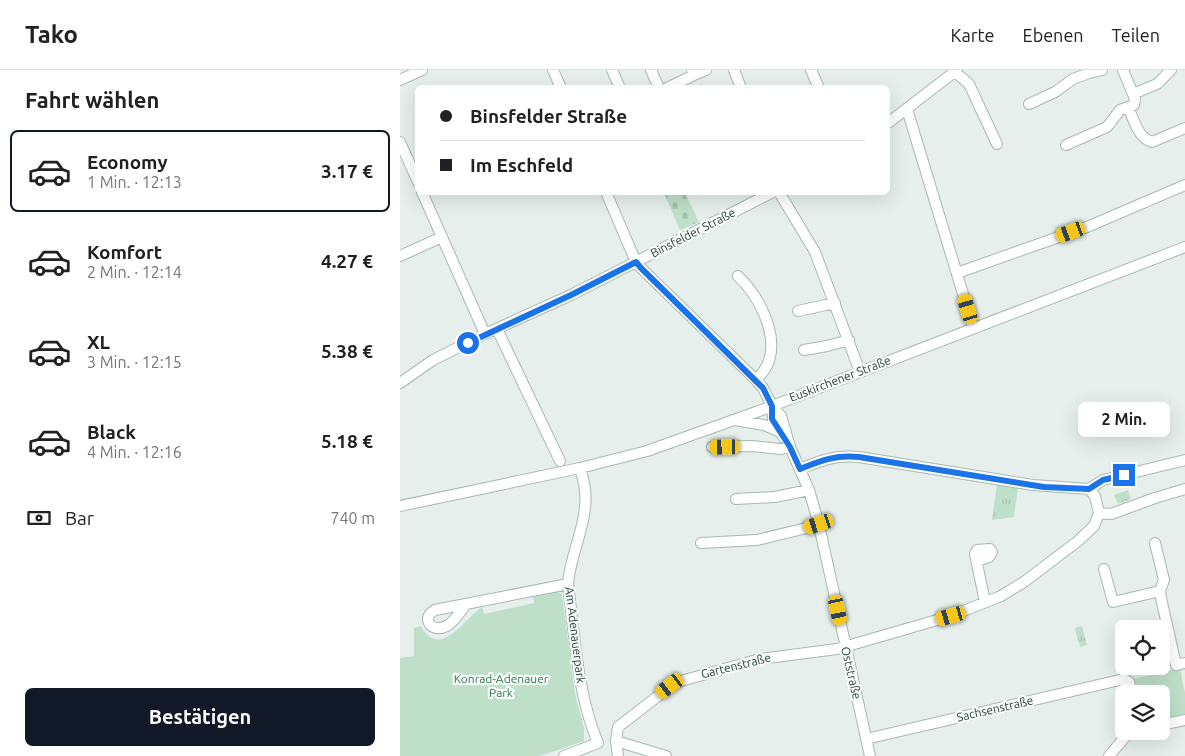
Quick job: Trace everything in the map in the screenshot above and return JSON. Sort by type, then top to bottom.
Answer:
[{"type":"street","points":[[400,80],[422,70]]},
{"type":"street","points":[[553,70],[560,85]]},
{"type":"street","points":[[612,70],[619,85]]},
{"type":"street","points":[[651,70],[658,85]]},
{"type":"street","points":[[672,85],[693,73],[706,70]]},
{"type":"street","points":[[734,70],[740,85]]},
{"type":"street","points":[[811,70],[818,85]]},
{"type":"street","points":[[1029,104],[1055,92],[1073,80],[1102,70]]},
{"type":"street","points":[[1066,145],[1106,127],[1120,110],[1134,105],[1135,99],[1123,70]]},
{"type":"street","points":[[1133,94],[1158,84],[1171,70]]},
{"type":"street","points":[[890,122],[956,71],[976,96],[997,144]]},
{"type":"street","points":[[1128,107],[1141,136],[1152,142],[1185,128]]},
{"type":"street","points":[[907,109],[973,327]]},
{"type":"street","points":[[400,142],[415,175]]},
{"type":"street","points":[[957,273],[1087,226],[1185,185]]},
{"type":"street","points":[[423,195],[485,334]]},
{"type":"street","points":[[607,195],[636,262],[756,380],[763,388],[772,406]]},
{"type":"street","name":"Binsfelder Straße","points":[[400,383],[433,360],[571,295],[767,195]]},
{"type":"street","points":[[781,195],[815,252],[860,372]]},
{"type":"street","points":[[400,256],[442,237]]},
{"type":"street","name":"Euskirchener Straße","points":[[400,506],[647,452],[772,406],[973,327],[1185,247]]},
{"type":"street","points":[[738,276],[760,307],[770,336],[771,349],[769,360],[765,370],[756,380]]},
{"type":"street","points":[[798,311],[835,303]]},
{"type":"street","points":[[497,329],[560,461]]},
{"type":"street","points":[[804,350],[849,340]]},
{"type":"street","name":"Oststraße","points":[[772,406],[772,419],[790,447]]},
{"type":"street","name":"Oststraße","points":[[772,406],[781,416],[790,447],[809,490],[819,524],[870,756]]},
{"type":"street","points":[[734,420],[764,425],[778,430]]},
{"type":"street","points":[[712,447],[752,446],[780,449],[790,447]]},
{"type":"street","points":[[800,469],[826,458],[859,457],[1042,486],[1089,489],[1103,480],[1185,460]]},
{"type":"street","name":"Am Adenauerpark","points":[[564,756],[598,743],[582,693],[568,584],[569,570],[586,508],[586,489],[580,468]]},
{"type":"street","points":[[1089,489],[1095,496],[1099,513],[1111,514],[1155,498],[1185,490]]},
{"type":"street","points":[[736,499],[775,497],[809,490]]},
{"type":"street","name":"Gartenstraße","points":[[616,737],[622,723],[670,686],[681,681],[760,659],[837,649],[951,616],[1000,596],[1024,582],[1078,541],[1094,526],[1099,513]]},
{"type":"street","points":[[701,543],[757,540],[819,524]]},
{"type":"street","points":[[1155,544],[1164,580],[1160,591],[1176,665],[1185,663]]},
{"type":"street","points":[[977,562],[985,602]]},
{"type":"street","points":[[1104,569],[1113,602],[1160,591]]},
{"type":"street","points":[[466,604],[568,584]]},
{"type":"street","name":"Sachsenstraße","points":[[866,739],[1124,679],[1129,682],[1130,685]]},
{"type":"street","points":[[1170,723],[1185,720]]},
{"type":"street","points":[[618,756],[616,737],[666,756]]},
{"type":"street","points":[[1109,756],[1122,740]]},
{"type":"green space","points":[[665,195],[686,195],[699,222],[680,230]]},
{"type":"green space","points":[[997,484],[1018,487],[1014,517],[992,520]]},
{"type":"green space","points":[[1128,490],[1131,499],[1118,504],[1114,495]]},
{"type":"green space","name":"Konrad-Adenauer Park","points":[[556,591],[562,594],[575,694],[584,728],[584,741],[540,756],[400,756],[400,658],[414,656],[414,628],[421,626],[428,636],[436,639],[444,638],[452,634],[482,607],[484,614],[534,603],[533,596]]},
{"type":"green space","points":[[1082,626],[1087,645],[1080,647],[1075,628]]},
{"type":"green space","points":[[1180,668],[1185,693],[1185,716],[1170,719],[1170,685],[1134,685],[1133,679],[1150,675],[1170,675],[1170,670]]},
{"type":"route","points":[[468,343],[636,262],[763,388],[772,406],[772,419],[790,447],[800,469],[826,458],[859,457],[1042,486],[1089,489],[1098,482],[1124,475]]}]
